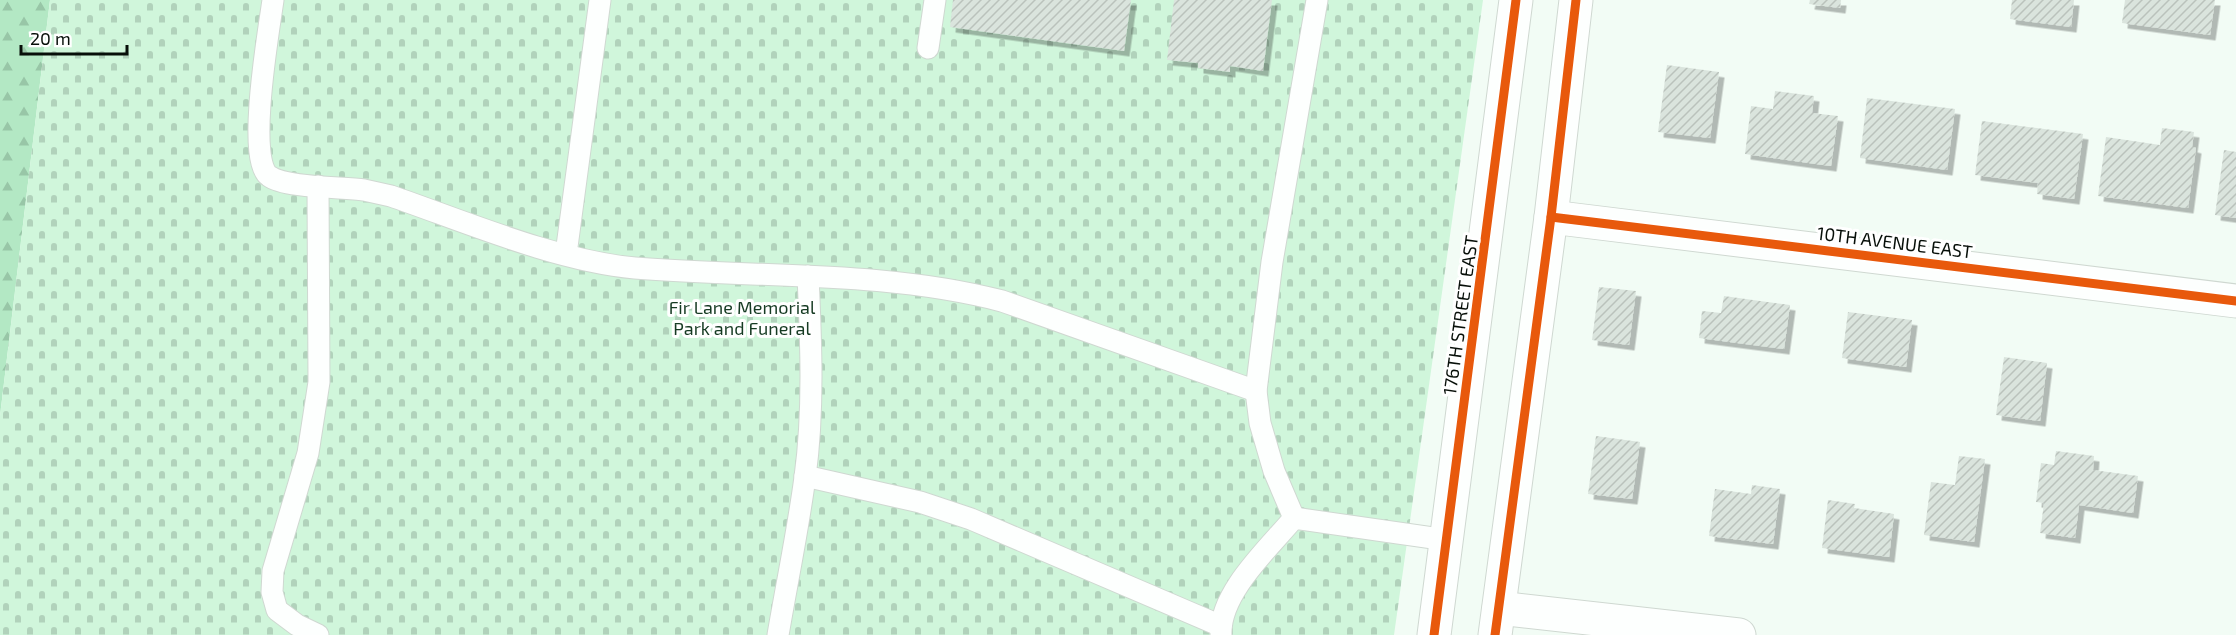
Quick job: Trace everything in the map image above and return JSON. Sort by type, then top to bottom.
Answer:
[{"type":"main road","name":"176TH STREET EAST","points":[[1434,635],[1516,0]]},
{"type":"main road","points":[[1576,0],[1551,217],[1497,621],[1739,635]]},
{"type":"main road","name":"10TH AVENUE EAST","points":[[1551,217],[2236,301]]},
{"type":"lane","points":[[273,0],[258,123],[260,163],[267,176],[283,182],[364,190],[391,196],[566,254],[634,267],[808,276],[937,288],[1002,301],[1256,392]]},
{"type":"lane","points":[[566,254],[600,0]]},
{"type":"lane","points":[[928,48],[935,0]]},
{"type":"lane","points":[[1294,518],[1274,471],[1265,442],[1256,392],[1272,262],[1317,0]]},
{"type":"lane","points":[[318,186],[320,382],[308,453],[273,571],[272,592],[277,610],[297,626],[318,635]]},
{"type":"lane","points":[[778,635],[805,476],[809,432],[808,276]]},
{"type":"lane","points":[[805,476],[920,502],[971,519],[1221,631],[1228,604],[1243,578],[1294,518]]},
{"type":"lane","points":[[1294,518],[1447,540]]},
{"type":"green space","points":[[0,0],[50,0],[0,416]]},
{"type":"green space","name":"Fir Lane Memorial Park and Funeral","points":[[50,0],[1483,0],[1394,635],[0,635],[0,416]]},
{"type":"building","points":[[953,0],[1131,0],[1124,51],[950,27]]},
{"type":"building","points":[[1174,0],[1272,0],[1263,71],[1230,66],[1230,72],[1198,68],[1198,63],[1167,60]]},
{"type":"building","points":[[1810,0],[1841,0],[1840,8],[1809,4]]},
{"type":"building","points":[[2012,0],[2074,0],[2071,27],[2010,19]]},
{"type":"building","points":[[2125,0],[2215,0],[2210,35],[2122,23]]},
{"type":"building","points":[[1667,65],[1719,72],[1710,138],[1658,132]]},
{"type":"building","points":[[1775,91],[1814,96],[1812,113],[1838,116],[1831,166],[1745,154],[1751,106],[1773,109]]},
{"type":"building","points":[[1867,98],[1955,109],[1947,170],[1860,158]]},
{"type":"building","points":[[1982,121],[2083,134],[2074,199],[2037,194],[2038,183],[1975,175]]},
{"type":"building","points":[[2162,128],[2194,132],[2192,147],[2196,148],[2188,208],[2098,196],[2106,137],[2160,145]]},
{"type":"building","points":[[2224,150],[2236,152],[2236,218],[2215,215]]},
{"type":"building","points":[[1599,287],[1636,291],[1629,345],[1592,340]]},
{"type":"building","points":[[1724,296],[1790,305],[1784,349],[1699,338],[1702,311],[1721,313]]},
{"type":"building","points":[[1848,312],[1912,320],[1906,367],[1842,358]]},
{"type":"building","points":[[2004,357],[2047,363],[2040,421],[1996,415]]},
{"type":"building","points":[[1596,436],[1640,442],[1632,499],[1588,494]]},
{"type":"building","points":[[2056,451],[2094,456],[2093,470],[2138,476],[2133,513],[2079,505],[2075,538],[2040,533],[2044,503],[2036,502],[2041,463],[2054,465]]},
{"type":"building","points":[[1959,456],[1985,459],[1974,542],[1924,535],[1931,482],[1955,485]]},
{"type":"building","points":[[1752,485],[1780,489],[1773,544],[1709,536],[1715,489],[1751,494]]},
{"type":"building","points":[[1828,500],[1855,504],[1854,508],[1894,514],[1889,557],[1822,548]]},
{"type":"cycle path","points":[[1434,635],[1516,0]]},
{"type":"cycle path","points":[[1495,635],[1551,217],[1576,0]]},
{"type":"cycle path","points":[[1551,217],[2236,301]]}]
